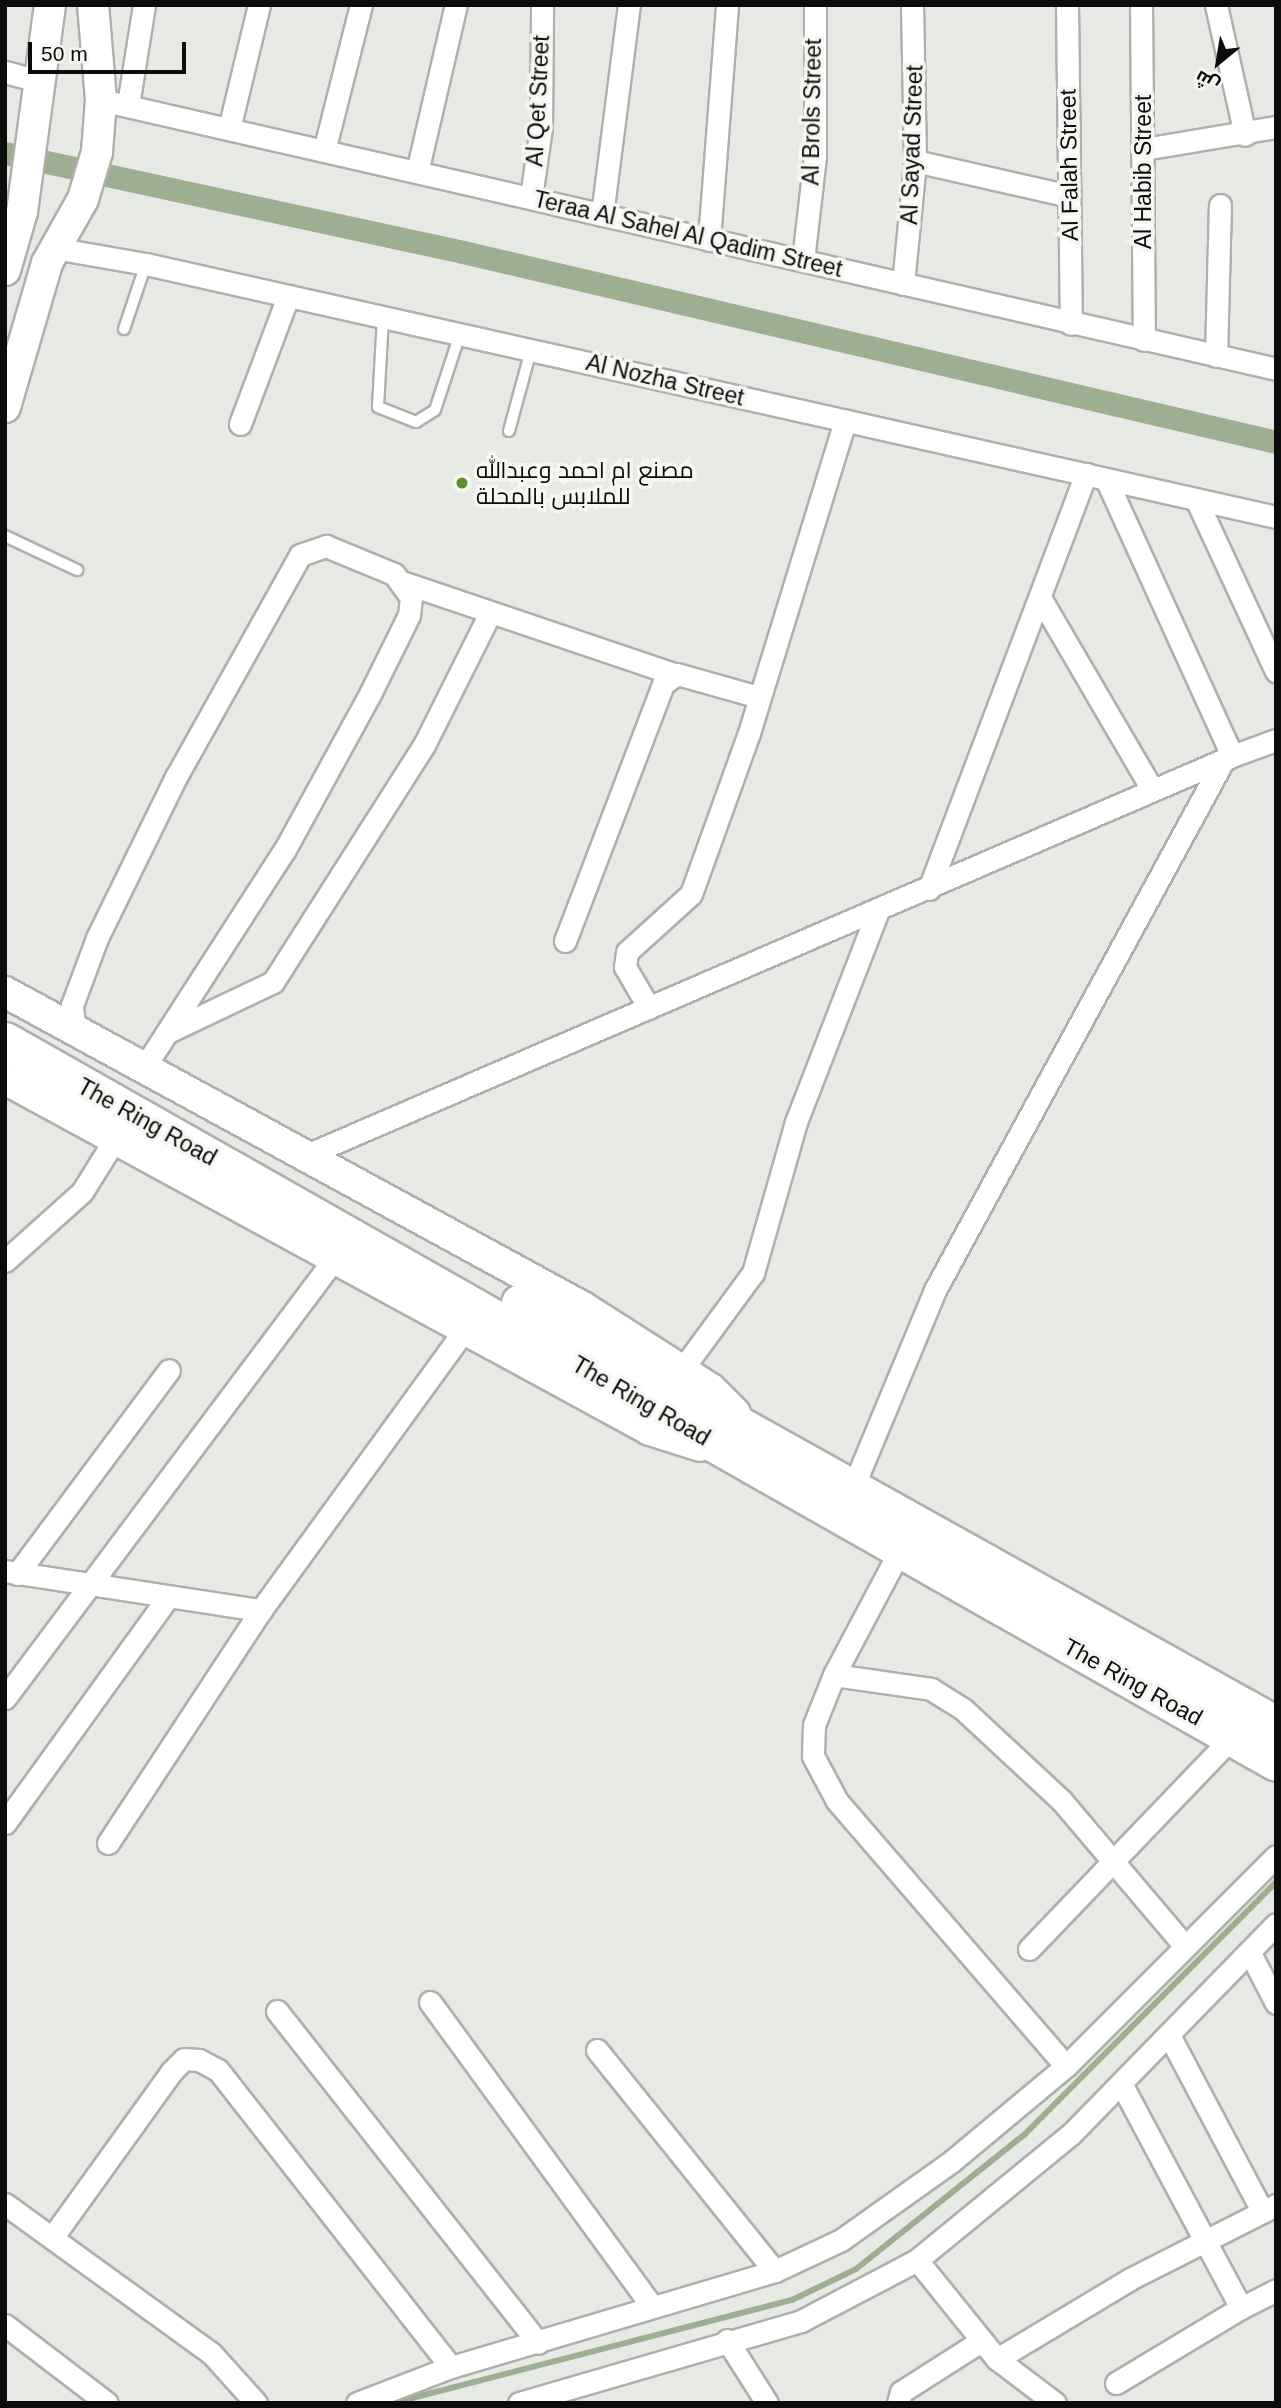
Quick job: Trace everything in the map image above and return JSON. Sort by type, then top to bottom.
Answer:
[{"type":"highway","name":"The Ring Road","points":[[5,1017],[736,1439],[899,1552],[1276,1762]]},
{"type":"highway","name":"The Ring Road","points":[[5,1041],[619,1372],[677,1377],[736,1439],[853,1487],[1276,1725]]},
{"type":"street","points":[[5,270],[42,82],[50,5]]},
{"type":"street","points":[[93,5],[115,103]]},
{"type":"street","points":[[5,407],[54,248],[74,219],[100,130],[115,103],[144,5]]},
{"type":"street","points":[[229,129],[259,5]]},
{"type":"street","points":[[324,151],[361,5]]},
{"type":"street","points":[[417,172],[456,5]]},
{"type":"street","name":"Al Qet Street","points":[[531,198],[541,128],[542,5]]},
{"type":"street","points":[[602,215],[629,5]]},
{"type":"street","points":[[709,240],[727,5]]},
{"type":"street","name":"Al Brols Street","points":[[803,260],[815,156],[815,5]]},
{"type":"street","name":"Al Sayad Street","points":[[903,284],[915,161],[912,5]]},
{"type":"street","name":"Al Falah Street","points":[[1067,5],[1071,324]]},
{"type":"street","name":"Al Habib Street","points":[[1141,5],[1144,340]]},
{"type":"street","points":[[1216,5],[1245,135]]},
{"type":"street","points":[[5,72],[42,82]]},
{"type":"street","name":"Teraa Al Sahel Al Qadim Street","points":[[115,103],[1276,369]]},
{"type":"street","points":[[1144,149],[1245,135],[1276,127]]},
{"type":"street","points":[[915,161],[1069,196]]},
{"type":"street","points":[[1216,356],[1220,205]]},
{"type":"street","name":"Al Nozha Street","points":[[54,248],[146,264],[1276,517]]},
{"type":"street","points":[[240,424],[288,296]]},
{"type":"street","points":[[649,1008],[625,967],[627,952],[691,894],[759,697],[845,420]]},
{"type":"street","points":[[929,889],[1042,601],[1096,476]]},
{"type":"street","points":[[1096,476],[1228,757]]},
{"type":"street","points":[[1196,499],[1276,671]]},
{"type":"street","points":[[75,1031],[72,1004],[97,938],[176,777],[300,555],[326,546],[405,583],[674,674],[759,697]]},
{"type":"street","points":[[143,1069],[285,849],[370,694],[409,615],[405,583]]},
{"type":"street","points":[[1042,601],[1152,789]]},
{"type":"street","points":[[168,1032],[273,982],[424,745],[490,612]]},
{"type":"street","points":[[565,941],[663,684],[674,674]]},
{"type":"street","points":[[302,1157],[929,889],[1152,789],[1276,740]]},
{"type":"street","points":[[853,1487],[935,1290],[1228,757]]},
{"type":"street","points":[[5,992],[302,1157],[581,1306],[677,1377],[735,1301],[767,1242],[796,1122],[878,911]]},
{"type":"street","points":[[5,1079],[650,1430],[736,1439]]},
{"type":"street","points":[[5,1261],[82,1192],[115,1139]]},
{"type":"street","points":[[5,1698],[334,1259]]},
{"type":"street","points":[[108,1843],[261,1611],[464,1331]]},
{"type":"street","points":[[169,1370],[11,1573],[88,1588],[261,1611]]},
{"type":"street","points":[[899,1552],[834,1675],[814,1725],[813,1756],[821,1779],[1066,2066]]},
{"type":"street","points":[[5,1823],[167,1598]]},
{"type":"street","points":[[834,1675],[931,1689],[963,1709],[1060,1800],[1185,1946]]},
{"type":"street","points":[[1029,1949],[1232,1737]]},
{"type":"street","points":[[357,2403],[451,2367],[775,2271],[841,2240],[906,2197],[1066,2066],[1276,1856]]},
{"type":"street","points":[[519,2403],[727,2340],[801,2321],[917,2260],[1122,2085],[1251,1955],[1276,1924]]},
{"type":"street","points":[[1251,1955],[1276,2003]]},
{"type":"street","points":[[430,2002],[652,2306]]},
{"type":"street","points":[[277,2011],[538,2343]]},
{"type":"street","points":[[997,2360],[1207,2239],[1269,2208],[1170,2036]]},
{"type":"street","points":[[597,2050],[775,2271]]},
{"type":"street","points":[[54,2235],[171,2072],[184,2059],[199,2060],[218,2070],[451,2367]]},
{"type":"street","points":[[1122,2085],[1207,2239],[1241,2308]]},
{"type":"street","points":[[5,2204],[54,2235],[211,2353],[256,2403]]},
{"type":"street","points":[[917,2260],[978,2343],[1055,2403]]},
{"type":"street","points":[[1116,2383],[1276,2290]]},
{"type":"street","points":[[5,2325],[107,2403]]},
{"type":"street","points":[[727,2340],[767,2403]]},
{"type":"street","points":[[898,2403],[901,2392],[978,2343]]},
{"type":"lane","points":[[124,329],[146,264]]},
{"type":"lane","points":[[383,317],[378,407],[416,422],[435,410],[460,334]]},
{"type":"lane","points":[[509,431],[531,349]]},
{"type":"lane","points":[[5,536],[77,570]]},
{"type":"waterway","points":[[5,153],[463,252],[1276,442]]},
{"type":"waterway","points":[[393,2403],[792,2300],[856,2269],[1024,2135],[1276,1882]]},
{"type":"place","name":"مصنع ام احمد وعبدالله للملابس بالمحلة","points":[[462,483]]}]
